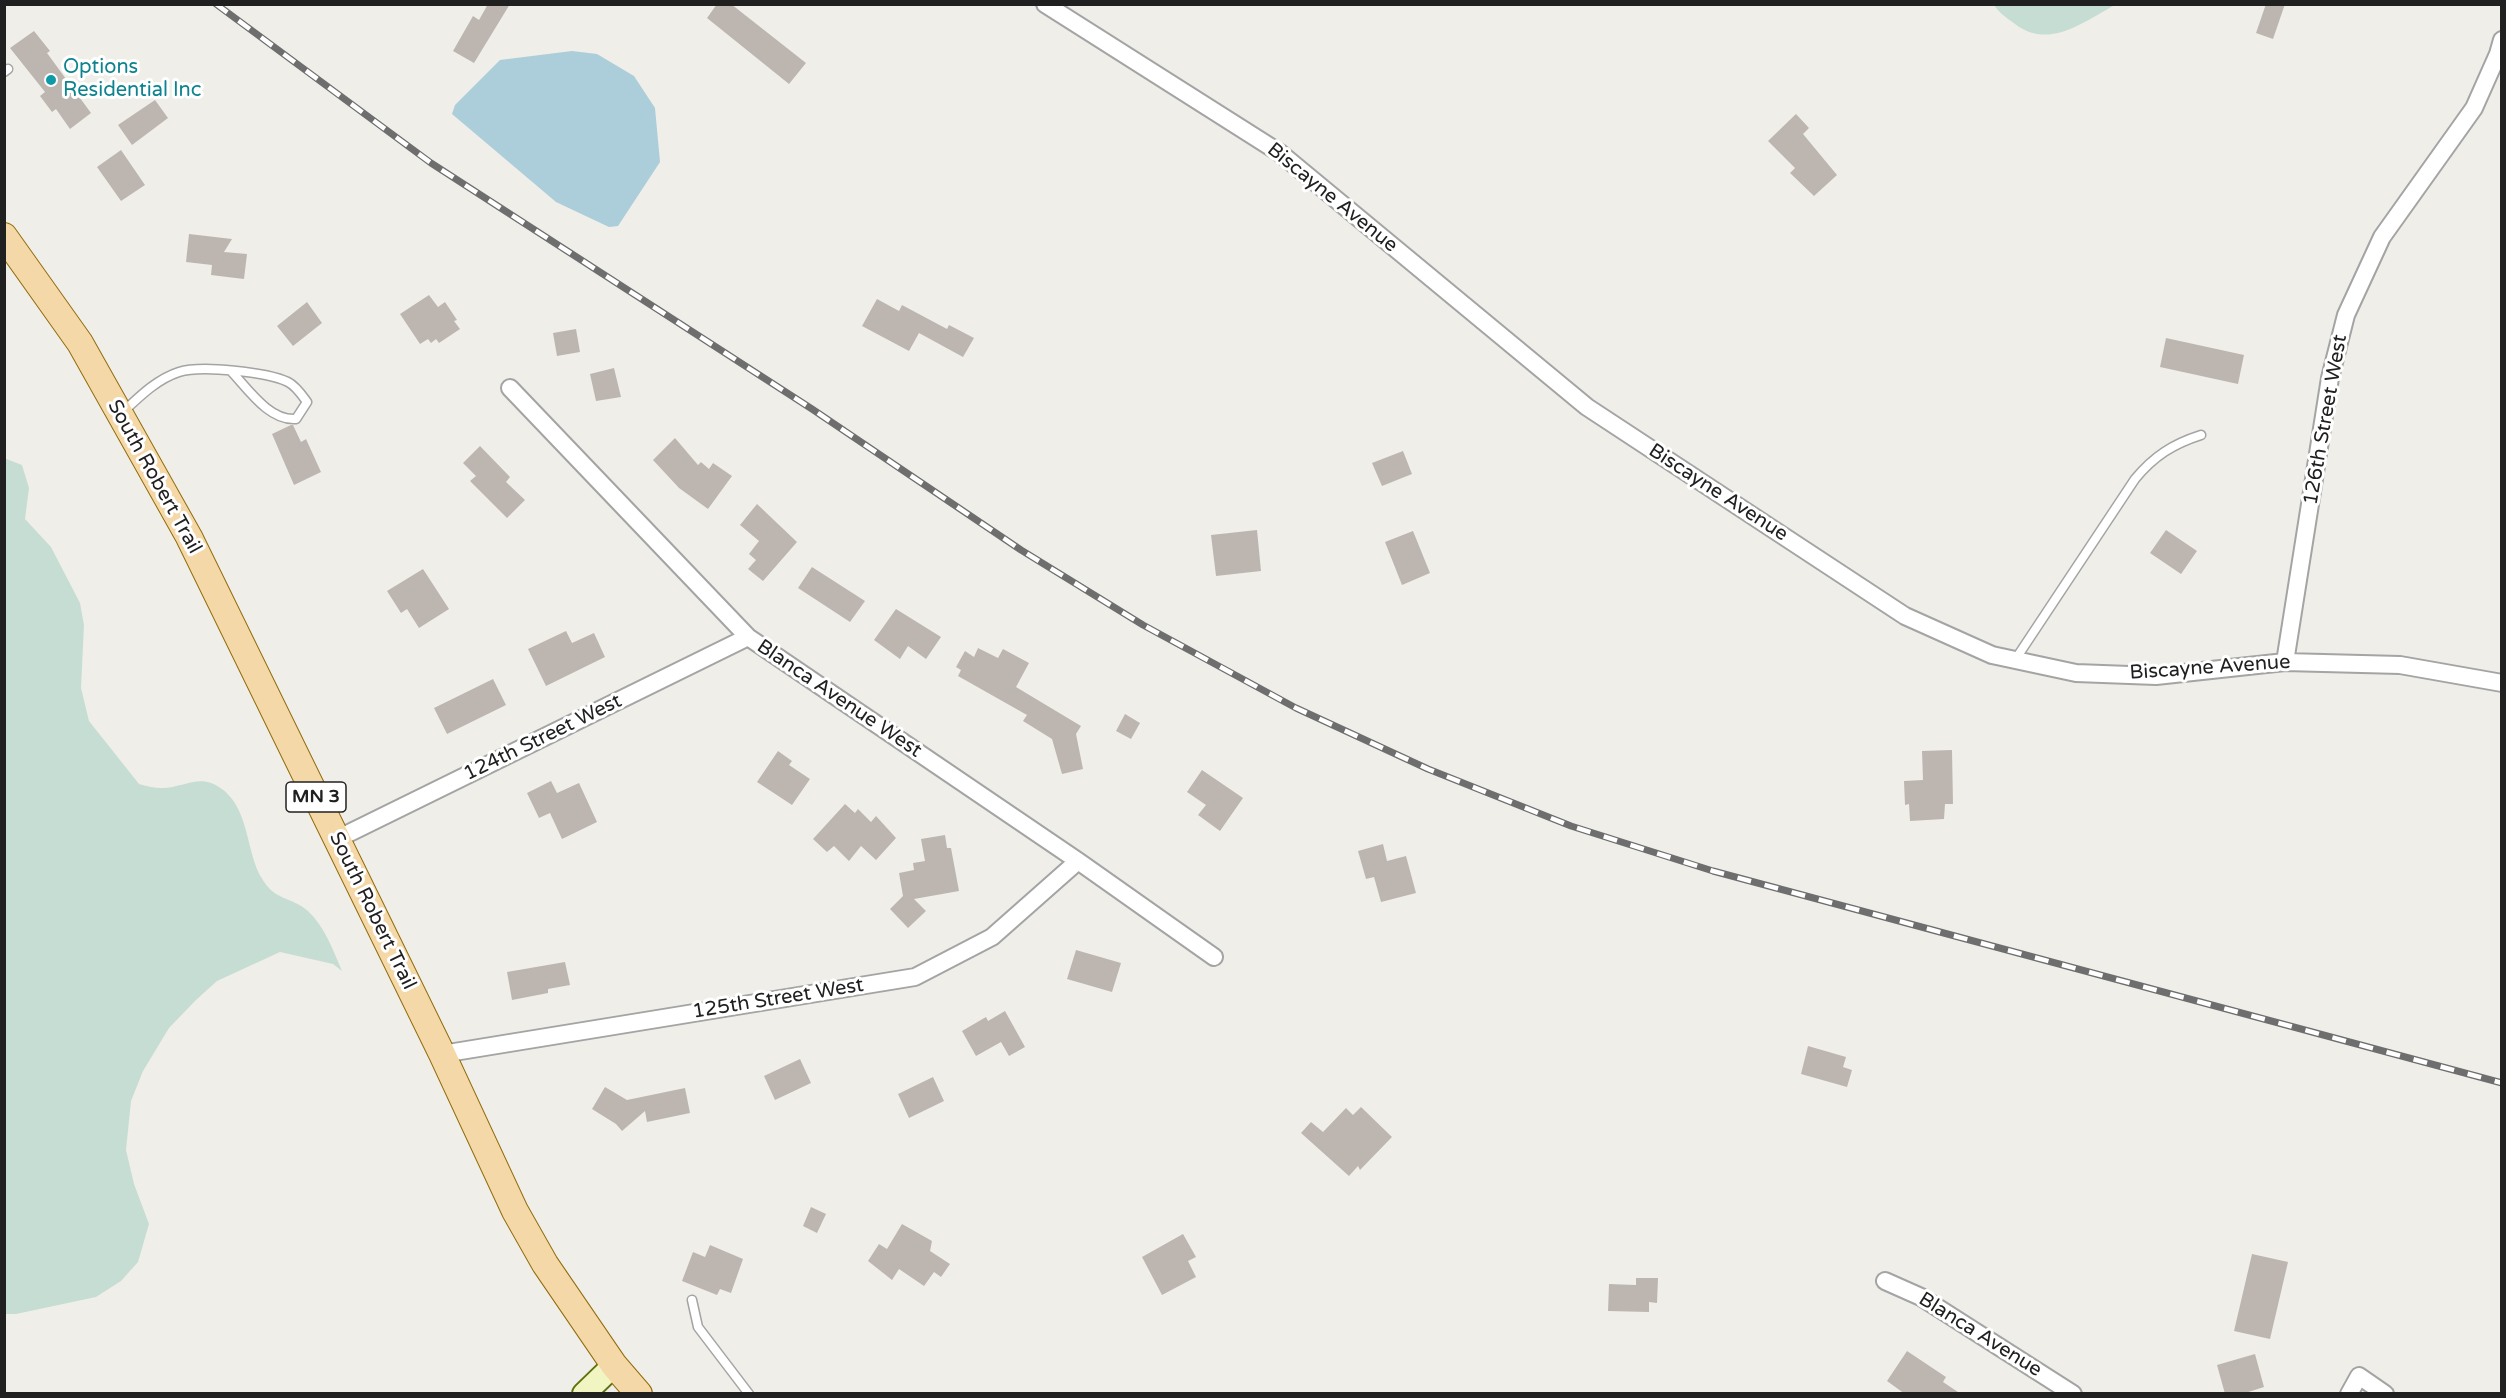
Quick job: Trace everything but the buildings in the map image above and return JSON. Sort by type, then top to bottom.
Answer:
[{"type":"main road","name":"South Robert Trail","points":[[4,236],[80,343],[189,537],[525,1229],[545,1264],[614,1365],[639,1394]]},
{"type":"main road","points":[[584,1394],[614,1365]]},
{"type":"street","name":"Biscayne Avenue","points":[[1045,4],[1280,153],[1587,407],[1905,616],[1992,655],[2076,673],[2156,676],[2286,662],[2400,665],[2502,683]]},
{"type":"street","name":"126th Street West","points":[[2286,662],[2330,378],[2346,315],[2382,237],[2474,108],[2502,40]]},
{"type":"street","name":"Blanca Avenue West","points":[[510,388],[748,637],[1078,861],[1214,957]]},
{"type":"street","name":"124th Street West","points":[[337,839],[748,637]]},
{"type":"street","name":"125th Street West","points":[[442,1054],[915,977],[992,937],[1078,861]]},
{"type":"street","name":"Blanca Avenue","points":[[1885,1281],[1921,1296],[2073,1394]]},
{"type":"street","points":[[2349,1394],[2359,1376],[2385,1394]]},
{"type":"lane","points":[[120,414],[150,388],[179,372],[207,369],[231,371],[257,374],[288,382],[300,392],[307,402],[296,419],[286,420],[273,414],[231,371]]},
{"type":"lane","points":[[2015,660],[2135,478],[2150,461],[2164,450],[2201,435]]},
{"type":"lane","points":[[692,1300],[698,1328],[749,1394]]},
{"type":"green space","points":[[1994,5],[2115,5],[2066,31],[2040,34],[2015,24]]},
{"type":"green space","points":[[4,458],[22,465],[29,488],[25,519],[51,547],[80,603],[84,625],[81,688],[89,721],[139,784],[167,788],[199,781],[211,783],[224,790],[233,800],[239,812],[256,865],[266,885],[278,895],[302,906],[314,917],[328,939],[342,971],[333,964],[280,952],[217,981],[169,1028],[143,1071],[131,1101],[126,1150],[134,1184],[149,1224],[138,1262],[121,1281],[96,1297],[16,1314],[4,1314]]},
{"type":"water","points":[[572,51],[597,54],[634,76],[655,108],[660,162],[618,226],[609,227],[556,202],[452,114],[455,105],[500,60]]},
{"type":"railway","points":[[216,4],[431,163],[812,409],[1021,550],[1143,625],[1296,708],[1428,769],[1571,826],[1713,871],[2502,1083]]},
{"type":"place","name":"Options Residential Inc","points":[[51,80]]}]
